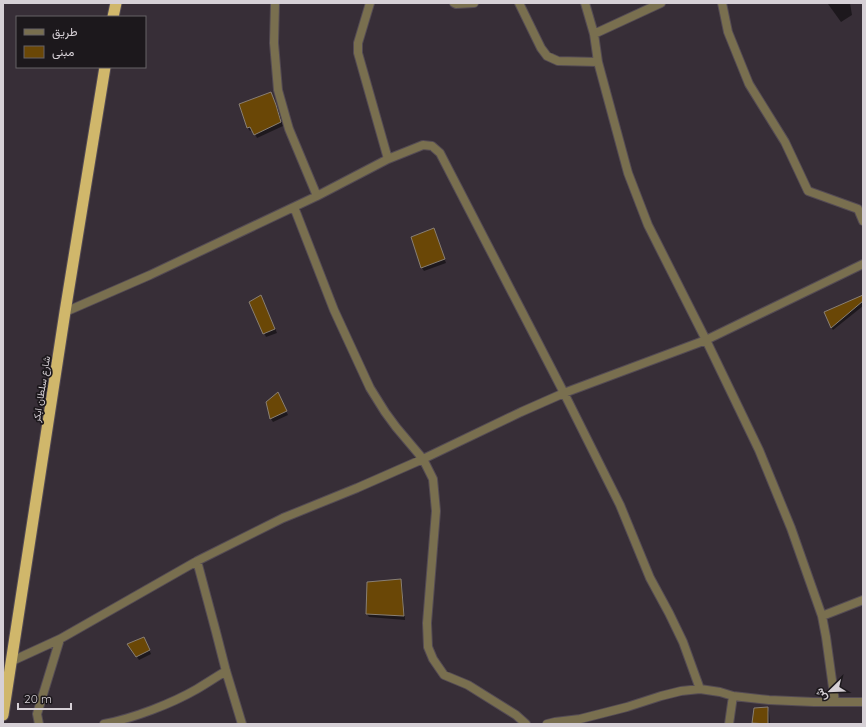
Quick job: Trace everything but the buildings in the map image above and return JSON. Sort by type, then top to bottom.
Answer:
[{"type":"highway","points":[[113,16],[116,3]]},
{"type":"highway","name":"شارع سلطان ابكر","points":[[3,715],[65,312],[105,68]]},
{"type":"street","points":[[275,3],[274,43],[278,90],[289,129],[317,196]]},
{"type":"street","points":[[370,3],[358,43],[358,53],[388,160]]},
{"type":"street","points":[[454,3],[474,3]]},
{"type":"street","points":[[519,3],[541,48],[547,56],[558,61],[598,62]]},
{"type":"street","points":[[585,3],[594,34],[598,62],[628,173],[648,225],[759,450],[792,528],[822,616],[835,702]]},
{"type":"street","points":[[594,34],[661,3]]},
{"type":"street","points":[[722,3],[728,32],[749,84],[785,142],[808,191],[858,209],[863,221]]},
{"type":"street","points":[[65,312],[150,275],[317,196],[388,160],[423,145],[432,146],[440,153],[620,505],[650,578],[680,637],[700,689]]},
{"type":"street","points":[[294,207],[334,310],[370,388],[396,427],[423,459],[433,479],[436,511],[427,623],[428,647],[433,659],[444,675],[468,685],[516,715],[526,724]]},
{"type":"street","points":[[12,661],[60,639],[197,561],[283,518],[423,459],[521,412],[706,340],[863,264]]},
{"type":"street","points":[[197,561],[226,671],[242,724]]},
{"type":"street","points":[[822,616],[863,600]]},
{"type":"street","points":[[39,724],[37,714],[60,639]]},
{"type":"street","points":[[104,724],[138,715],[169,702],[196,689],[226,671]]},
{"type":"street","points":[[547,724],[580,719],[661,696],[681,691],[700,689],[720,692],[733,696],[769,700],[863,702]]},
{"type":"street","points":[[729,724],[733,696]]}]
